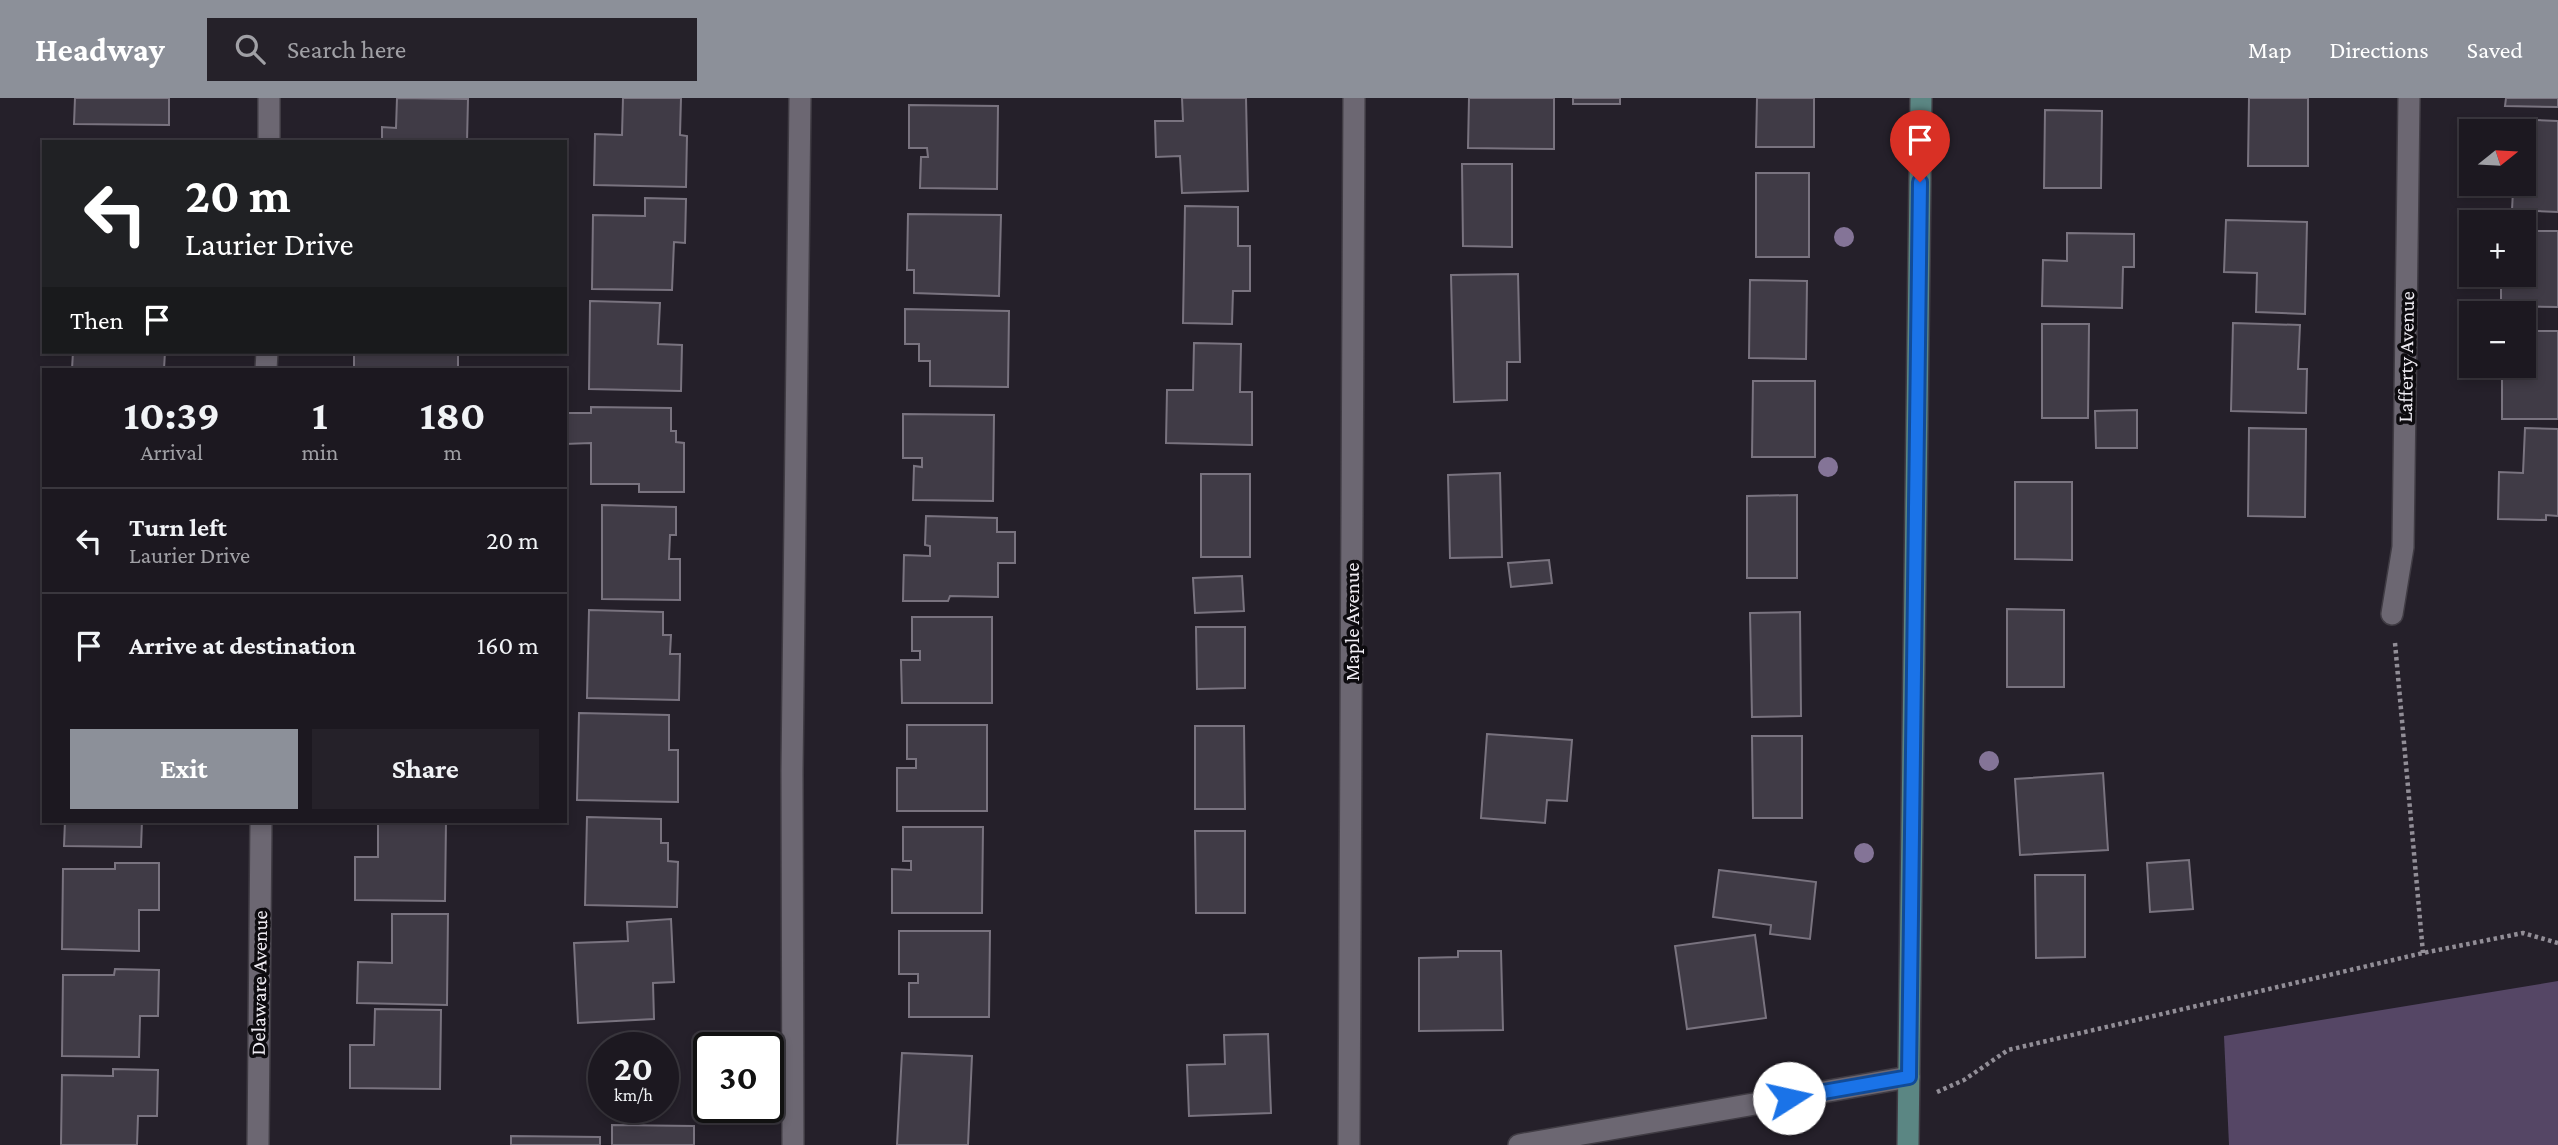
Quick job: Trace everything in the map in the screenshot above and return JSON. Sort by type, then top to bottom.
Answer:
[{"type":"street","points":[[269,98],[269,140]]},
{"type":"street","points":[[793,1145],[792,771],[800,98]]},
{"type":"street","name":"Maple Avenue","points":[[1349,1145],[1354,98]]},
{"type":"street","points":[[1908,1145],[1921,98]]},
{"type":"street","name":"Lafferty Avenue","points":[[2392,614],[2403,547],[2409,98]]},
{"type":"street","name":"Delaware Avenue","points":[[258,1145],[261,823]]},
{"type":"street","points":[[1518,1145],[1909,1077]]},
{"type":"path","points":[[2392,614],[2424,953]]},
{"type":"path","points":[[1964,1080],[2008,1050],[2424,953],[2523,933],[2558,943]]},
{"type":"shaded area","points":[[2558,981],[2558,1145],[2229,1145],[2224,1036]]},
{"type":"building","points":[[75,98],[169,98],[169,125],[74,124]]},
{"type":"building","points":[[397,98],[468,99],[467,140],[382,140],[382,127],[396,128]]},
{"type":"building","points":[[623,98],[681,98],[680,135],[687,136],[686,187],[594,185],[595,134],[622,135]]},
{"type":"building","points":[[1182,98],[1246,98],[1248,191],[1182,193],[1180,156],[1156,157],[1155,121],[1183,121]]},
{"type":"building","points":[[1469,98],[1554,98],[1554,149],[1468,148]]},
{"type":"building","points":[[1573,98],[1620,98],[1620,104],[1573,104]]},
{"type":"building","points":[[1757,98],[1814,98],[1814,147],[1756,147]]},
{"type":"building","points":[[2249,98],[2308,98],[2308,166],[2248,166]]},
{"type":"building","points":[[2506,98],[2558,98],[2558,107],[2505,106]]},
{"type":"building","points":[[909,105],[998,106],[997,189],[920,188],[921,157],[928,157],[927,148],[909,148]]},
{"type":"building","points":[[2045,110],[2102,111],[2101,188],[2044,188]]},
{"type":"building","points":[[2536,120],[2558,121],[2558,212],[2512,210],[2513,196],[2536,196]]},
{"type":"building","points":[[1462,164],[1512,164],[1512,247],[1463,246]]},
{"type":"building","points":[[1756,173],[1809,173],[1809,257],[1756,257]]},
{"type":"building","points":[[645,198],[686,199],[685,243],[674,242],[672,290],[592,289],[593,215],[645,216]]},
{"type":"building","points":[[1185,206],[1238,207],[1238,246],[1250,246],[1250,291],[1233,291],[1232,324],[1183,323]]},
{"type":"building","points":[[908,214],[1001,215],[999,296],[914,293],[914,270],[907,270]]},
{"type":"building","points":[[2226,220],[2307,222],[2305,314],[2256,312],[2257,273],[2224,272]]},
{"type":"building","points":[[2536,231],[2558,231],[2558,307],[2536,307],[2536,301],[2501,301],[2501,287],[2536,287]]},
{"type":"building","points":[[2067,233],[2134,234],[2134,267],[2123,267],[2122,308],[2042,306],[2043,260],[2067,261]]},
{"type":"building","points":[[1518,274],[1520,362],[1507,362],[1507,400],[1454,402],[1451,275]]},
{"type":"building","points":[[1750,280],[1807,281],[1806,359],[1749,358]]},
{"type":"building","points":[[590,301],[660,303],[658,344],[682,345],[681,391],[589,389]]},
{"type":"building","points":[[905,309],[1009,311],[1008,387],[930,386],[930,361],[919,361],[919,344],[905,344]]},
{"type":"building","points":[[2233,323],[2300,325],[2298,369],[2307,369],[2306,413],[2231,411]]},
{"type":"building","points":[[2042,324],[2089,324],[2088,418],[2042,418]]},
{"type":"building","points":[[2536,331],[2558,331],[2558,419],[2502,419],[2502,378],[2536,378]]},
{"type":"building","points":[[1194,343],[1241,344],[1240,392],[1252,392],[1252,445],[1166,443],[1167,390],[1193,390]]},
{"type":"building","points":[[73,354],[165,354],[164,368],[72,368]]},
{"type":"building","points":[[354,354],[458,354],[458,368],[354,368]]},
{"type":"building","points":[[1753,381],[1815,381],[1815,457],[1752,457]]},
{"type":"building","points":[[591,407],[671,408],[671,431],[676,431],[676,442],[684,443],[684,492],[639,492],[639,484],[591,484],[591,443],[567,444],[567,413],[591,413]]},
{"type":"building","points":[[2137,410],[2137,448],[2096,448],[2095,411]]},
{"type":"building","points":[[903,414],[994,415],[993,501],[913,500],[914,466],[922,467],[922,458],[903,458]]},
{"type":"building","points":[[2249,428],[2306,429],[2305,517],[2248,516]]},
{"type":"building","points":[[2525,428],[2558,429],[2558,516],[2546,515],[2546,520],[2498,519],[2499,472],[2523,473]]},
{"type":"building","points":[[1500,473],[1502,557],[1450,558],[1448,475]]},
{"type":"building","points":[[1201,474],[1250,474],[1250,557],[1201,557]]},
{"type":"building","points":[[2015,482],[2072,482],[2072,560],[2015,559]]},
{"type":"building","points":[[1797,495],[1797,578],[1747,578],[1747,496]]},
{"type":"building","points":[[602,505],[676,507],[676,535],[670,535],[669,559],[680,559],[680,600],[602,599]]},
{"type":"building","points":[[926,516],[997,518],[997,532],[1015,532],[1015,563],[998,563],[998,597],[950,596],[948,601],[903,601],[904,555],[930,556],[930,546],[925,545]]},
{"type":"building","points":[[1549,560],[1552,583],[1511,587],[1508,563]]},
{"type":"building","points":[[1242,576],[1244,611],[1195,613],[1193,578]]},
{"type":"building","points":[[2007,609],[2064,610],[2064,687],[2007,687]]},
{"type":"building","points":[[589,610],[663,612],[663,635],[671,635],[670,654],[680,654],[679,700],[587,698]]},
{"type":"building","points":[[1800,612],[1801,716],[1752,717],[1750,613]]},
{"type":"building","points":[[912,617],[992,617],[992,703],[902,703],[901,660],[920,660],[920,651],[912,651]]},
{"type":"building","points":[[1196,627],[1245,627],[1245,688],[1197,689]]},
{"type":"building","points":[[579,713],[669,715],[669,750],[678,750],[678,802],[577,800]]},
{"type":"building","points":[[907,725],[987,725],[987,811],[897,811],[897,768],[916,768],[916,759],[907,759]]},
{"type":"building","points":[[1195,726],[1244,726],[1245,809],[1195,809]]},
{"type":"building","points":[[1487,734],[1572,740],[1567,801],[1547,800],[1545,823],[1481,818]]},
{"type":"building","points":[[1752,736],[1802,736],[1802,818],[1753,818]]},
{"type":"building","points":[[2103,773],[2108,850],[2020,855],[2015,779]]},
{"type":"building","points":[[587,817],[661,819],[661,843],[668,843],[668,861],[678,862],[677,907],[585,905]]},
{"type":"building","points":[[65,823],[142,823],[141,847],[64,846]]},
{"type":"building","points":[[378,823],[446,823],[445,901],[355,900],[355,857],[378,857]]},
{"type":"building","points":[[903,827],[983,827],[982,913],[892,913],[892,869],[911,870],[911,861],[903,861]]},
{"type":"building","points":[[1195,831],[1245,831],[1245,913],[1196,913]]},
{"type":"building","points":[[2189,860],[2193,909],[2150,912],[2147,863]]},
{"type":"building","points":[[115,863],[159,863],[159,910],[139,910],[139,951],[62,949],[63,869],[115,869]]},
{"type":"building","points":[[1719,870],[1816,882],[1810,939],[1770,934],[1771,925],[1713,917]]},
{"type":"building","points":[[2035,875],[2085,875],[2085,957],[2036,958]]},
{"type":"building","points":[[392,914],[448,914],[447,1005],[357,1003],[358,962],[392,963]]},
{"type":"building","points":[[671,919],[674,982],[653,983],[654,1019],[578,1023],[574,943],[628,941],[627,922]]},
{"type":"building","points":[[899,931],[990,931],[989,1017],[909,1017],[909,983],[918,983],[918,974],[899,974]]},
{"type":"building","points":[[1755,935],[1766,1018],[1687,1029],[1675,946]]},
{"type":"building","points":[[1458,951],[1501,951],[1503,1030],[1419,1031],[1419,958],[1458,957]]},
{"type":"building","points":[[115,969],[159,970],[158,1016],[140,1016],[139,1057],[62,1056],[63,975],[114,975]]},
{"type":"building","points":[[375,1009],[441,1010],[440,1089],[350,1088],[350,1045],[374,1045]]},
{"type":"building","points":[[1268,1034],[1271,1113],[1189,1116],[1187,1065],[1225,1064],[1224,1035]]},
{"type":"building","points":[[902,1053],[972,1056],[968,1145],[897,1145]]},
{"type":"building","points":[[113,1069],[158,1070],[157,1116],[138,1116],[137,1145],[61,1145],[62,1075],[113,1076]]},
{"type":"building","points":[[612,1125],[694,1126],[694,1145],[612,1145]]},
{"type":"building","points":[[511,1136],[600,1137],[600,1145],[511,1145]]},
{"type":"route","points":[[1789,1098],[1909,1077],[1920,182]]}]
